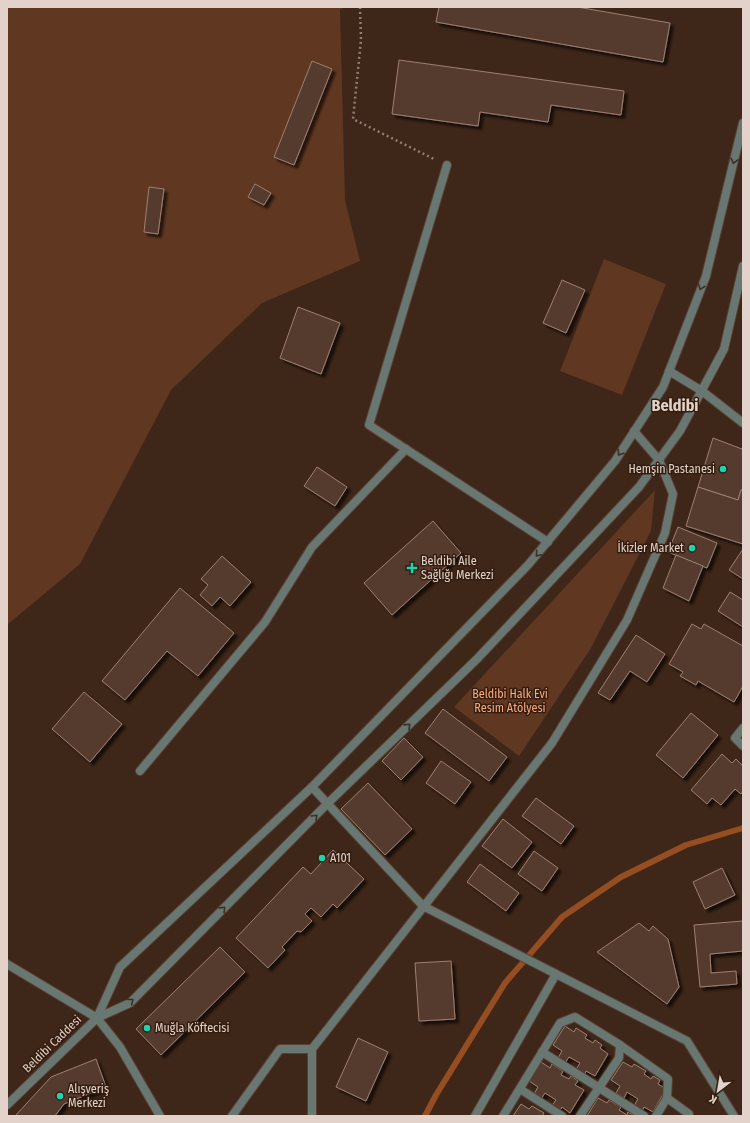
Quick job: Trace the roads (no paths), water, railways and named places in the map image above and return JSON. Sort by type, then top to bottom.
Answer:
[{"type":"street","points":[[97,1018],[120,967],[312,787],[523,571],[615,461],[663,387],[706,276],[743,123]]},
{"type":"street","points":[[447,165],[369,425],[548,542]]},
{"type":"street","points":[[97,1018],[130,1003],[328,804],[477,659],[639,487],[680,431],[724,349],[743,266]]},
{"type":"street","points":[[669,371],[702,391],[743,423]]},
{"type":"street","points":[[312,1116],[312,1049],[552,743],[627,620],[665,533],[673,494],[659,460],[634,431]]},
{"type":"street","points":[[140,771],[265,622],[312,547],[406,449]]},
{"type":"street","points":[[743,728],[735,738],[743,746]]},
{"type":"street","points":[[312,787],[423,906],[687,1041],[734,1116]]},
{"type":"street","points":[[7,964],[97,1018],[120,1047],[160,1116]]},
{"type":"street","points":[[475,1116],[556,974]]},
{"type":"street","points":[[503,1116],[560,1023],[575,1017],[620,1045],[668,1079],[667,1098],[656,1116]]},
{"type":"street","name":"Beldibi Caddesi","points":[[7,1105],[97,1018]]},
{"type":"street","points":[[580,1116],[618,1058],[620,1045]]},
{"type":"street","points":[[232,1116],[280,1049],[312,1049]]},
{"type":"street","points":[[542,1052],[644,1116]]},
{"type":"street","points":[[520,1089],[562,1116]]},
{"type":"street","points":[[667,1098],[689,1114],[689,1116]]},
{"type":"waterway","points":[[425,1116],[436,1095],[505,983],[562,917],[621,877],[686,845],[743,828]]},
{"type":"place","name":"Hemşin Pastanesi","points":[[723,469]]},
{"type":"place","name":"İkizler Market","points":[[692,548]]},
{"type":"place","name":"Beldibi Aile Sağlığı Merkezi","points":[[412,568]]},
{"type":"place","name":"A101","points":[[322,858]]},
{"type":"place","name":"Muğla Köftecisi","points":[[147,1028]]},
{"type":"place","name":"Alışveriş Merkezi","points":[[60,1096]]},
{"type":"district","name":"Beldibi","points":[[675,405]]},
{"type":"park label","name":"Beldibi Halk Evi Resim Atölyesi","points":[[510,701]]}]
